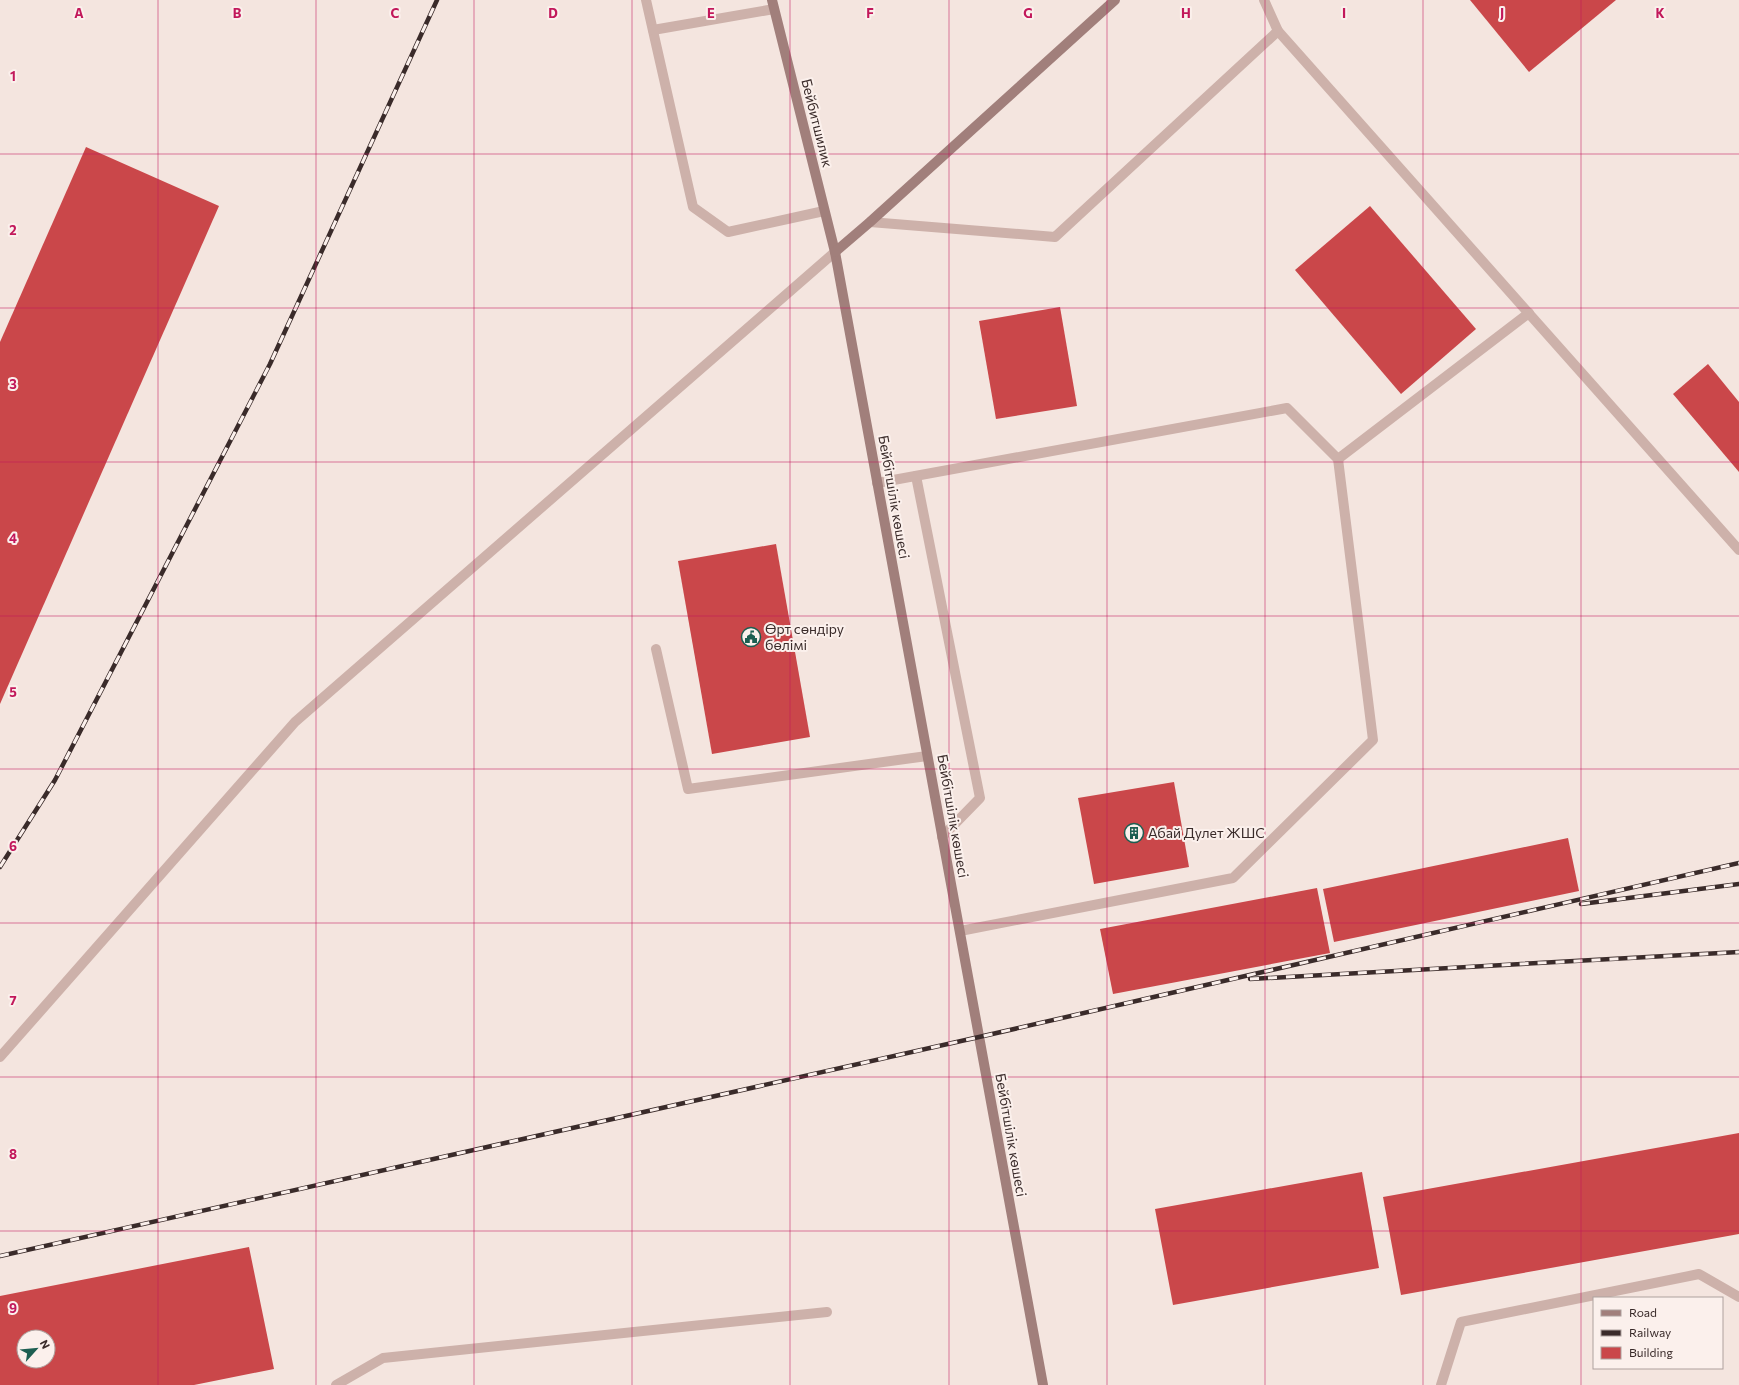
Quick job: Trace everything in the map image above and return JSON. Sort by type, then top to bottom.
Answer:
[{"type":"street","points":[[834,252],[870,222],[1115,0]]},
{"type":"street","name":"Бейбитшилик","points":[[773,5],[834,252]]},
{"type":"street","name":"Бейбітшілік көшесі","points":[[834,252],[1043,1385]]},
{"type":"lane","points":[[646,0],[693,208],[728,232],[824,211]]},
{"type":"lane","points":[[1264,0],[1278,31],[1739,550]]},
{"type":"lane","points":[[653,30],[773,5]]},
{"type":"lane","points":[[870,222],[1055,237],[1278,31]]},
{"type":"lane","points":[[0,1057],[295,722],[834,252]]},
{"type":"lane","points":[[1338,459],[1529,313]]},
{"type":"lane","points":[[877,483],[1288,408],[1338,459],[1373,740],[1233,878],[960,931]]},
{"type":"lane","points":[[916,476],[980,798],[942,837]]},
{"type":"lane","points":[[656,649],[688,789],[927,756]]},
{"type":"lane","points":[[1441,1385],[1461,1322],[1699,1274],[1739,1298]]},
{"type":"lane","points":[[336,1385],[383,1358],[827,1312]]},
{"type":"building","points":[[1470,0],[1616,0],[1529,72]]},
{"type":"building","points":[[86,147],[219,206],[0,704],[0,342]]},
{"type":"building","points":[[1370,206],[1476,329],[1401,394],[1295,270]]},
{"type":"building","points":[[1060,307],[1077,406],[996,419],[979,321]]},
{"type":"building","points":[[1708,364],[1739,402],[1739,472],[1673,394]]},
{"type":"building","points":[[776,544],[810,737],[712,754],[678,561]]},
{"type":"building","name":"Абай Дулет ЖШС","points":[[1174,782],[1189,867],[1094,884],[1078,798]]},
{"type":"building","points":[[1568,838],[1579,891],[1334,942],[1323,889]]},
{"type":"building","points":[[1317,888],[1330,953],[1113,994],[1100,929]]},
{"type":"building","points":[[1739,1133],[1739,1234],[1401,1295],[1383,1197]]},
{"type":"building","points":[[1362,1172],[1379,1268],[1173,1305],[1155,1209]]},
{"type":"building","points":[[249,1247],[274,1369],[194,1385],[0,1385],[0,1296]]},
{"type":"railway","points":[[0,867],[55,780],[270,364],[437,0]]},
{"type":"railway","points":[[0,1256],[979,1037],[1739,863]]},
{"type":"railway","points":[[1581,904],[1739,884]]},
{"type":"railway","points":[[1250,979],[1739,952]]},
{"type":"place","name":"Өрт сөндіру бөлімі","points":[[751,637]]},
{"type":"place","name":"Абай Дулет ЖШС","points":[[1134,833]]}]
